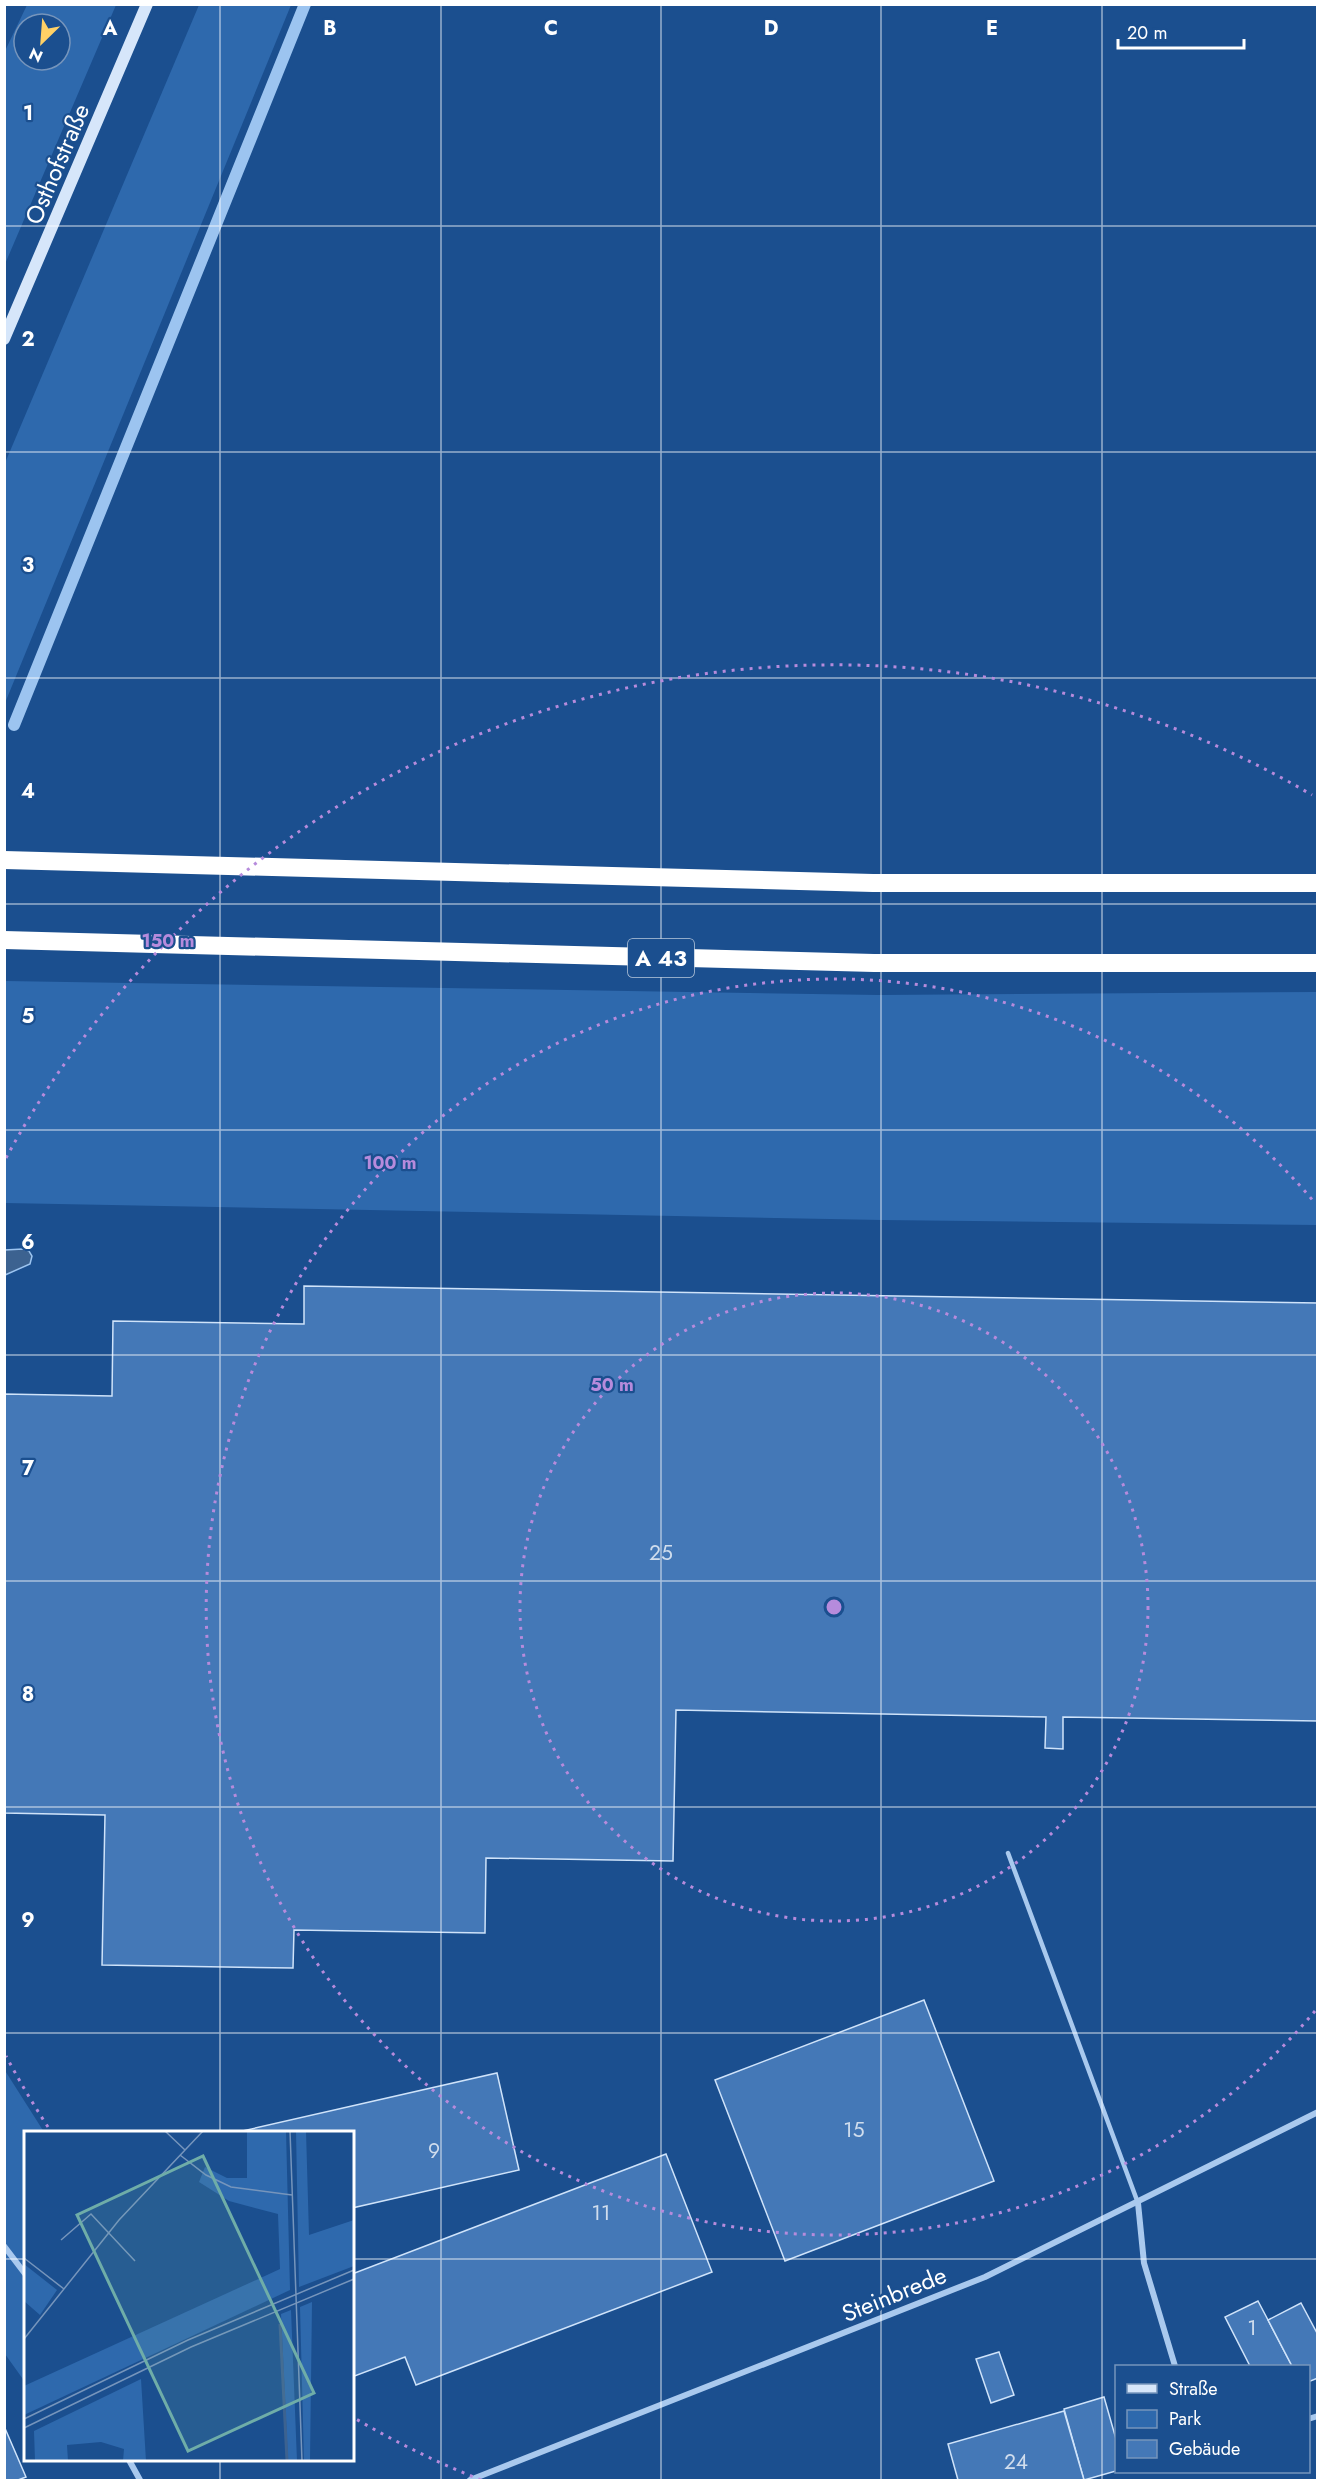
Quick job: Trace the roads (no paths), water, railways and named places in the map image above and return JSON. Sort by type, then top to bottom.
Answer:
[{"type":"highway","points":[[4,860],[873,883],[1317,883]]},
{"type":"highway","name":"A 43","points":[[4,940],[874,963],[1317,963]]},
{"type":"street","name":"Osthofstraße","points":[[4,339],[147,4]]},
{"type":"street","name":"Steinbrede","points":[[470,2481],[985,2277],[1138,2203],[1317,2112]]},
{"type":"street","points":[[1138,2203],[1144,2263],[1174,2365]]},
{"type":"street","points":[[4,2246],[24,2272]]},
{"type":"street","points":[[130,2461],[140,2481]]},
{"type":"lane","points":[[1008,1853],[1138,2203]]},
{"type":"waterway","points":[[14,725],[305,4]]}]
